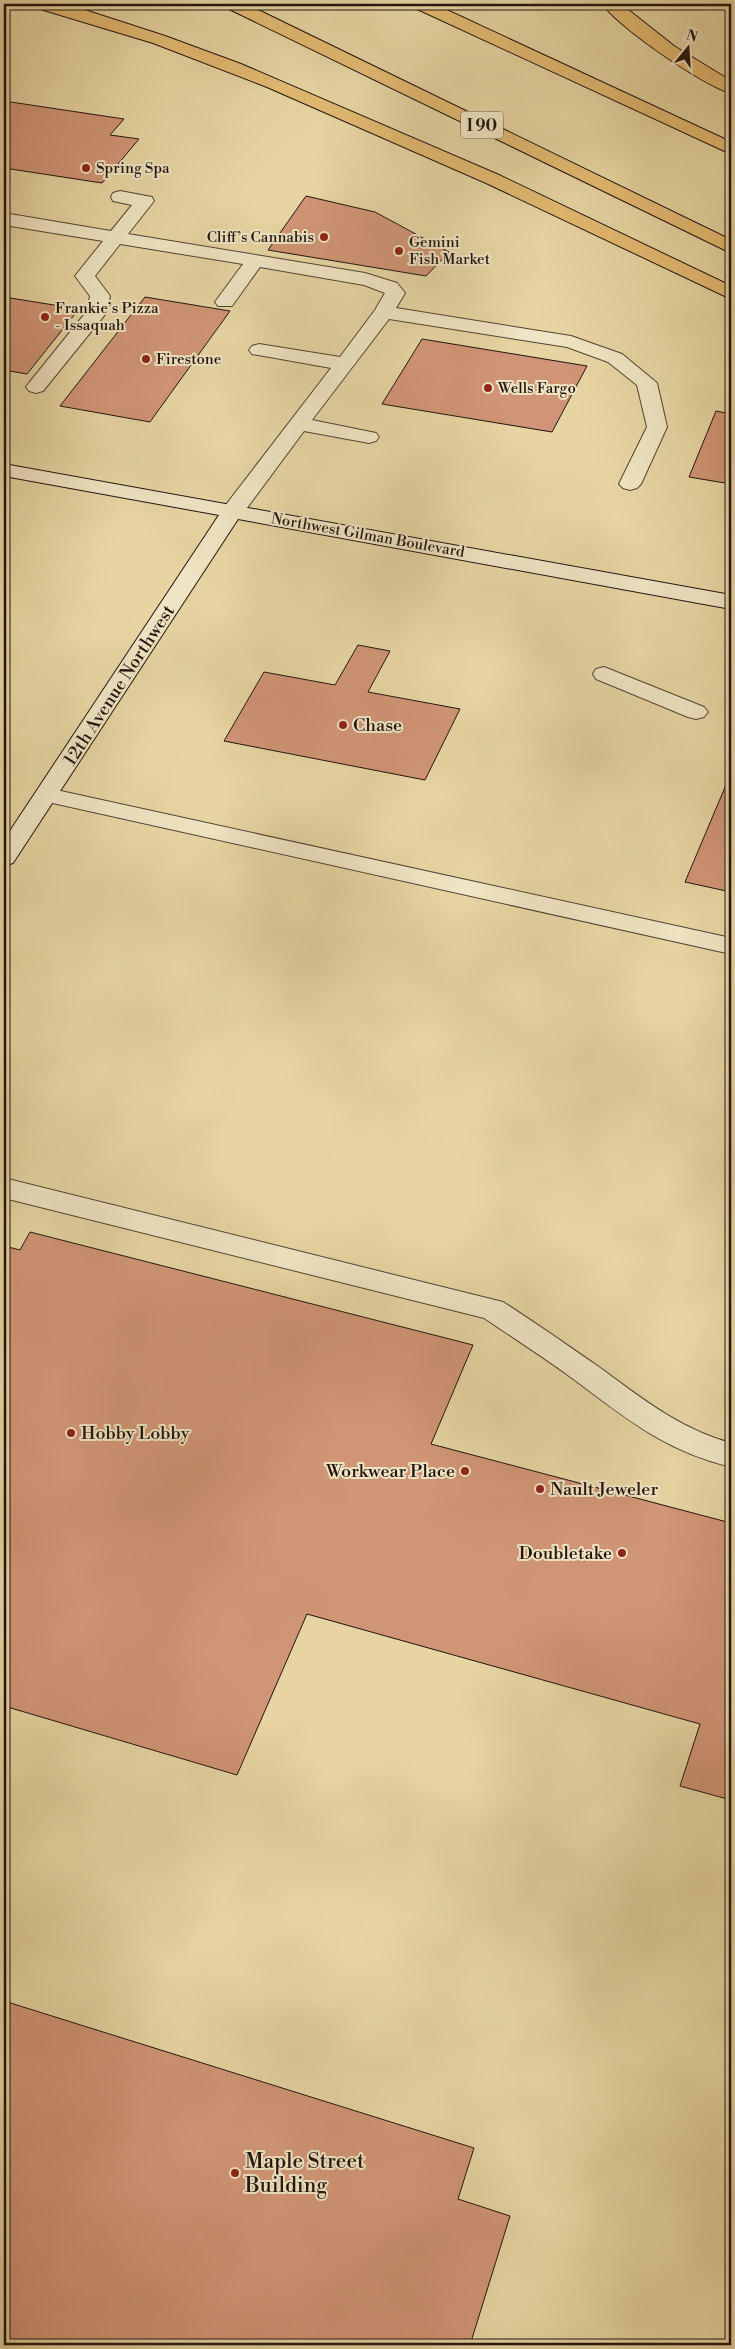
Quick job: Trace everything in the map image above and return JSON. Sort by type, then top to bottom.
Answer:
[{"type":"highway","points":[[43,4],[146,35],[232,66],[436,153],[731,293]]},
{"type":"highway","name":"I 90","points":[[234,4],[731,247]]},
{"type":"highway","points":[[421,4],[731,149]]},
{"type":"highway","points":[[611,4],[646,35],[693,67],[731,88]]},
{"type":"street","points":[[36,387],[97,312],[100,296],[85,276],[145,201],[120,197]]},
{"type":"street","points":[[4,219],[115,238],[216,247],[255,261],[226,302]]},
{"type":"street","name":"12th Avenue Northwest","points":[[4,858],[233,511],[384,312],[395,293],[390,287],[380,282],[255,261]]},
{"type":"street","points":[[384,312],[572,342],[615,358],[647,383],[657,428],[630,484]]},
{"type":"street","points":[[259,350],[345,364]]},
{"type":"street","points":[[300,424],[369,437]]},
{"type":"street","name":"Northwest Gilman Boulevard","points":[[4,470],[731,602]]},
{"type":"street","points":[[604,674],[696,712]]},
{"type":"street","points":[[47,795],[731,946]]},
{"type":"street","points":[[4,1188],[493,1310],[544,1343],[652,1422],[677,1436],[706,1448],[731,1454]]},
{"type":"building","points":[[4,101],[124,119],[110,135],[139,139],[102,183],[4,168]]},
{"type":"building","points":[[306,196],[375,212],[449,252],[426,276],[268,250]]},
{"type":"building","points":[[4,297],[79,309],[27,374],[4,370]]},
{"type":"building","name":"Firestone","points":[[145,297],[230,311],[150,422],[60,406]]},
{"type":"building","points":[[422,339],[587,366],[552,432],[382,404]]},
{"type":"building","points":[[716,411],[731,414],[731,484],[689,477]]},
{"type":"building","name":"Chase","points":[[358,645],[390,651],[368,692],[460,709],[425,780],[224,741],[264,672],[335,685]]},
{"type":"building","points":[[731,773],[731,892],[685,882]]},
{"type":"building","points":[[30,1232],[473,1345],[431,1444],[731,1523],[731,1800],[680,1786],[700,1724],[307,1614],[237,1775],[4,1706],[4,1246],[20,1250]]},
{"type":"building","name":"Maple Street Building","points":[[4,2001],[474,2148],[458,2199],[510,2216],[470,2345],[4,2345]]},
{"type":"place","name":"Spring Spa","points":[[86,168]]},
{"type":"place","name":"Cliff’s Cannabis","points":[[324,237]]},
{"type":"place","name":"Gemini Fish Market","points":[[399,251]]},
{"type":"place","name":"Frankie’s Pizza - Issaquah","points":[[45,317]]},
{"type":"place","name":"Firestone","points":[[146,359]]},
{"type":"place","name":"Wells Fargo","points":[[488,388]]},
{"type":"place","name":"Chase","points":[[343,725]]},
{"type":"place","name":"Hobby Lobby","points":[[71,1433]]},
{"type":"place","name":"Workwear Place","points":[[465,1471]]},
{"type":"place","name":"Nault Jeweler","points":[[540,1489]]},
{"type":"place","name":"Doubletake","points":[[622,1553]]},
{"type":"place","name":"Maple Street Building","points":[[235,2173]]}]
